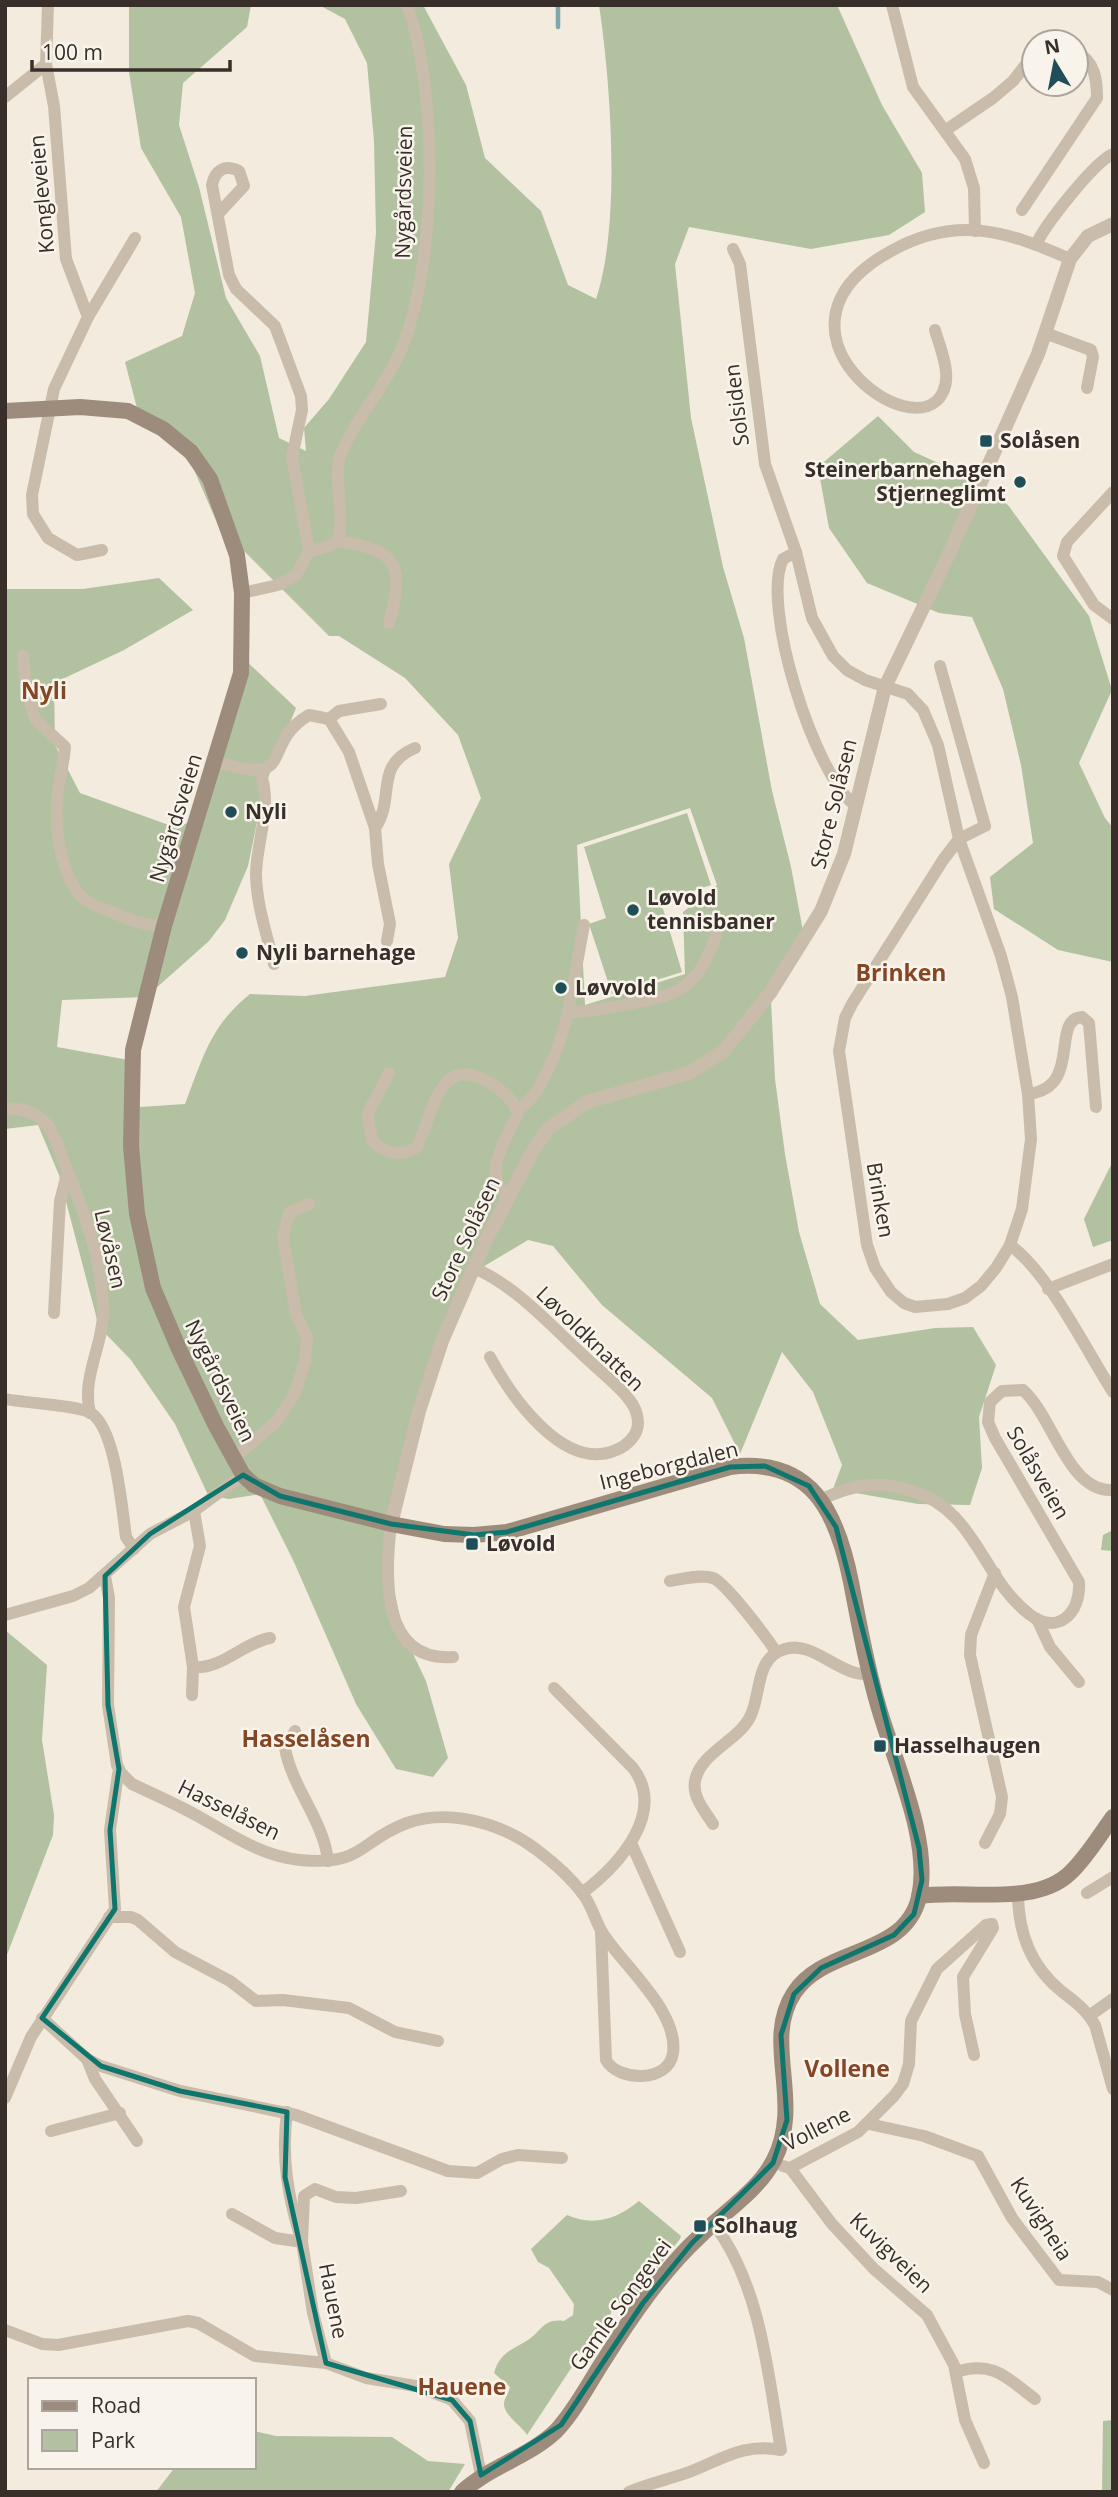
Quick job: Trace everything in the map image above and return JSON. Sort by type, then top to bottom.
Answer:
[{"type":"main road","name":"Nygårdsveien","points":[[5,411],[80,407],[128,411],[163,429],[191,452],[210,479],[230,527],[242,593],[241,673],[164,926],[133,1050],[131,1146],[137,1214],[153,1288],[243,1475]]},
{"type":"main road","name":"Ingeborgdalen","points":[[243,1475],[254,1485],[280,1496],[391,1524],[444,1534],[506,1532],[739,1466],[765,1466],[810,1486],[822,1499],[836,1527],[848,1568],[870,1674],[919,1848],[919,1896]]},
{"type":"main road","points":[[919,1896],[1018,1892],[1047,1888],[1070,1873],[1113,1817]]},
{"type":"main road","name":"Gamle Songevei","points":[[462,2492],[481,2475],[545,2440],[561,2425],[643,2304],[692,2243],[761,2181],[773,2163],[787,2120],[781,2035],[784,2015],[793,1994],[807,1978],[821,1969],[894,1935],[907,1924],[919,1896]]},
{"type":"street","name":"Kongleveien","points":[[48,5],[46,64],[54,106],[66,259],[88,317]]},
{"type":"street","name":"Nygårdsveien","points":[[338,541],[342,525],[335,480],[340,457],[402,349],[425,256],[429,142],[422,61],[407,5]]},
{"type":"street","points":[[892,5],[913,87],[965,159],[974,188],[975,230]]},
{"type":"street","points":[[5,97],[46,64]]},
{"type":"street","points":[[1022,210],[1097,99],[1097,80],[1090,64]]},
{"type":"street","points":[[946,130],[993,98],[1020,72]]},
{"type":"street","points":[[1036,245],[1086,174],[1102,159],[1113,154]]},
{"type":"street","points":[[218,214],[229,275],[236,289],[275,326],[301,396],[302,410],[292,457],[309,551],[296,575],[278,585],[242,593]]},
{"type":"street","name":"Store Solåsen","points":[[391,1524],[431,1373],[507,1196],[535,1147],[549,1128],[587,1102],[689,1073],[718,1055],[732,1042],[769,993],[821,911],[836,881],[886,687],[948,556],[1045,333],[1070,259],[1088,236],[1113,224]]},
{"type":"street","points":[[935,330],[945,367],[943,392],[936,400],[922,408],[897,406],[869,389],[847,363],[835,334],[833,317],[836,301],[855,275],[913,239],[940,230],[975,230],[1036,245],[1070,259]]},
{"type":"street","points":[[102,550],[77,555],[67,552],[48,538],[33,514],[42,410],[88,317],[135,238]]},
{"type":"street","name":"Solsiden","points":[[733,249],[740,264],[765,464],[796,552],[812,618],[820,637],[847,670],[886,687]]},
{"type":"street","points":[[1045,333],[1091,350],[1093,357],[1087,387]]},
{"type":"street","points":[[1113,492],[1067,542],[1063,556],[1094,605],[1113,619]]},
{"type":"street","points":[[309,551],[338,541],[374,548],[390,561],[396,573],[398,596],[389,623]]},
{"type":"street","points":[[796,552],[783,559],[777,584],[793,679],[810,734],[836,786],[856,806]]},
{"type":"street","points":[[23,656],[27,693],[36,719],[65,747],[58,785],[58,827],[66,866],[74,887],[80,897],[96,906],[122,917],[164,926]]},
{"type":"street","name":"Brinken","points":[[886,687],[908,694],[923,710],[938,745],[959,839],[1001,956],[1012,997],[1028,1094],[1031,1139],[1027,1175],[1022,1209],[1010,1245],[981,1286],[965,1298],[930,1308],[915,1307],[891,1292],[875,1268],[864,1233],[839,1051],[845,1018],[959,839],[982,830],[986,822],[940,666]]},
{"type":"street","points":[[329,719],[339,711],[381,704]]},
{"type":"street","points":[[214,761],[249,773],[260,772],[274,761],[299,721],[309,715],[329,719],[349,752],[375,828],[377,859],[390,924],[387,941]]},
{"type":"street","points":[[375,828],[381,820],[391,765],[399,755],[415,748]]},
{"type":"street","points":[[260,772],[266,794],[257,885],[274,964]]},
{"type":"street","points":[[507,1196],[499,1190],[495,1170],[517,1111],[533,1096],[546,1073],[568,1012],[584,925]]},
{"type":"street","points":[[568,1012],[598,1010],[674,994],[702,968],[716,935]]},
{"type":"street","points":[[1028,1094],[1045,1089],[1055,1082],[1062,1072],[1066,1030],[1072,1020],[1082,1017],[1089,1023],[1096,1107]]},
{"type":"street","points":[[389,1073],[368,1118],[372,1140],[387,1152],[398,1154],[417,1147],[439,1089],[453,1076],[474,1076],[493,1085],[511,1100],[517,1111]]},
{"type":"street","name":"Løvåsen","points":[[5,1109],[29,1111],[47,1125],[86,1218],[102,1285],[103,1328],[85,1394],[90,1413]]},
{"type":"street","name":"Løvåsen","points":[[54,1313],[60,1201],[66,1178],[70,1176]]},
{"type":"street","points":[[232,1454],[239,1454],[277,1421],[295,1393],[302,1372],[307,1337],[296,1314],[283,1237],[289,1213],[309,1204]]},
{"type":"street","points":[[1010,1245],[1024,1256],[1048,1289],[1113,1392]]},
{"type":"street","points":[[1048,1289],[1113,1264]]},
{"type":"street","name":"Løvoldknatten","points":[[474,1268],[505,1285],[524,1301],[629,1399],[638,1420],[637,1429],[624,1447],[611,1453],[584,1453],[565,1444],[532,1417],[505,1385],[490,1357]]},
{"type":"street","name":"Solåsveien","points":[[1037,1619],[1054,1622],[1070,1615],[1080,1597],[1079,1582],[995,1438],[988,1422],[990,1402],[1002,1391],[1023,1390],[1044,1413],[1084,1482],[1101,1490],[1113,1490]]},
{"type":"street","points":[[5,1399],[90,1413],[109,1444],[126,1537],[134,1549]]},
{"type":"street","name":"Nygårdsveien","points":[[5,1615],[73,1596],[104,1576],[150,1534],[194,1511],[243,1475]]},
{"type":"street","points":[[822,1499],[852,1485],[873,1483],[922,1493],[956,1515],[1013,1599],[1037,1619],[1050,1647],[1079,1682]]},
{"type":"street","points":[[192,1695],[193,1667],[184,1606],[200,1546],[194,1511]]},
{"type":"street","points":[[391,1524],[391,1609],[395,1625],[402,1639],[414,1650],[442,1658],[453,1657]]},
{"type":"street","points":[[985,1843],[1000,1814],[1002,1797],[970,1655],[971,1635],[995,1573]]},
{"type":"street","points":[[5,2098],[12,2063],[89,1952],[116,1900],[110,1830],[118,1774],[121,1773],[117,1765],[108,1705],[109,1598],[104,1576]]},
{"type":"street","points":[[670,1581],[703,1577],[717,1580],[731,1593],[776,1652]]},
{"type":"street","points":[[193,1667],[212,1666],[254,1641],[270,1638]]},
{"type":"street","points":[[713,1824],[697,1798],[696,1776],[708,1760],[749,1719],[762,1672],[776,1652],[800,1648],[847,1672],[870,1674]]},
{"type":"street","points":[[554,1688],[633,1768],[642,1782],[645,1807],[631,1843],[611,1869],[582,1893]]},
{"type":"street","name":"Hasselåsen","points":[[295,1731],[285,1748],[288,1764],[321,1836],[328,1861]]},
{"type":"street","name":"Hasselåsen","points":[[121,1773],[132,1784],[256,1849],[299,1860],[328,1861],[351,1857],[407,1823],[435,1819],[473,1821],[497,1827],[518,1838],[537,1850],[582,1893],[601,1931],[656,2003],[669,2028],[673,2054],[670,2063],[661,2070],[627,2077],[618,2074],[606,2060],[601,1931]]},
{"type":"street","points":[[631,1843],[680,1952]]},
{"type":"street","points":[[1087,1893],[1113,1877]]},
{"type":"street","points":[[1018,1892],[1021,1933],[1032,1956],[1042,1972],[1061,1991],[1079,2003],[1095,2025],[1113,2089]]},
{"type":"street","points":[[109,1917],[131,1917],[138,1920],[175,1952],[230,1981],[256,2001],[283,2000],[349,2008],[395,2032],[438,2042]]},
{"type":"street","name":"Vollene","points":[[773,2163],[790,2168],[869,2124],[903,2084],[909,2064],[911,2021],[937,1969],[989,1923],[993,1928],[963,1977],[965,2014],[974,2054]]},
{"type":"street","points":[[1088,2016],[1113,1999]]},
{"type":"street","points":[[42,2018],[87,2059],[180,2091],[287,2112],[403,2156],[465,2174],[477,2173],[510,2156],[562,2158]]},
{"type":"street","points":[[87,2059],[94,2079],[137,2141]]},
{"type":"street","name":"Hauene","points":[[287,2112],[284,2141],[285,2177],[302,2242],[313,2313],[326,2363],[366,2378],[416,2386],[452,2400],[470,2421],[481,2475]]},
{"type":"street","points":[[51,2131],[120,2113]]},
{"type":"street","name":"Kuvigheia","points":[[869,2124],[924,2136],[978,2156],[1012,2218],[1059,2280],[1098,2283],[1113,2290]]},
{"type":"street","name":"Kuvigveien","points":[[790,2168],[832,2224],[857,2251],[920,2306],[956,2372],[965,2420],[984,2463]]},
{"type":"street","name":"Hauene","points":[[302,2242],[302,2201],[310,2190],[356,2198],[401,2191]]},
{"type":"street","name":"Hauene","points":[[232,2214],[275,2238],[302,2242]]},
{"type":"street","points":[[629,2492],[695,2469],[733,2452],[754,2447],[781,2450],[745,2278],[735,2255],[714,2224]]},
{"type":"street","points":[[5,2330],[42,2344],[58,2345],[188,2321],[198,2323],[255,2356],[326,2363]]},
{"type":"street","points":[[956,2372],[971,2367],[989,2368],[1035,2399]]},
{"type":"highlighted area","points":[[765,1466],[809,1486],[836,1527],[919,1848],[922,1880],[914,1914],[894,1935],[821,1968],[794,1994],[781,2035],[787,2120],[773,2163],[692,2243],[643,2303],[561,2425],[481,2475],[470,2421],[452,2400],[326,2363],[285,2177],[287,2112],[180,2091],[101,2066],[42,2018],[115,1909],[110,1830],[119,1769],[108,1705],[105,1576],[150,1534],[243,1475],[280,1496],[391,1524],[474,1535],[507,1532],[730,1467]]},
{"type":"green space","points":[[129,5],[251,5],[247,27],[183,83],[179,125],[199,187],[226,298],[260,356],[279,438],[306,451],[304,428],[329,399],[366,342],[376,233],[374,141],[367,63],[345,19],[319,5],[423,5],[466,85],[485,158],[541,211],[568,285],[596,299],[609,233],[611,194],[610,113],[599,5],[837,5],[882,105],[922,173],[925,212],[889,235],[811,249],[689,227],[675,264],[691,418],[723,567],[744,638],[772,791],[791,867],[803,931],[771,1001],[775,1079],[799,1232],[820,1304],[858,1340],[935,1328],[973,1327],[996,1365],[979,1417],[982,1468],[970,1505],[918,1504],[833,1489],[842,1465],[813,1392],[782,1352],[740,1454],[712,1398],[602,1305],[553,1246],[528,1240],[461,1280],[392,1504],[392,1581],[404,1635],[426,1681],[448,1758],[433,1777],[396,1769],[356,1704],[294,1562],[260,1494],[229,1499],[208,1495],[175,1424],[131,1360],[99,1327],[59,1175],[38,1125],[5,1129],[5,589],[83,589],[159,578],[193,610],[124,650],[54,683],[55,745],[80,793],[177,828],[195,819],[242,657],[296,708],[264,788],[248,866],[225,920],[209,941],[146,997],[62,1000],[57,1047],[134,1061],[140,1107],[185,1104],[209,1044],[226,1018],[250,994],[305,996],[445,977],[458,938],[449,864],[481,798],[458,735],[405,678],[339,636],[329,636],[218,525],[191,463],[138,412],[125,362],[182,336],[195,293],[181,217],[141,148],[129,72]],"holes":[[[690,808],[717,885],[683,912],[685,974],[585,1005],[577,845]]]},
{"type":"green space","points":[[878,416],[914,452],[956,471],[1008,505],[1089,616],[1112,690],[1079,763],[1105,818],[1113,828],[1113,962],[1058,950],[994,909],[990,877],[1033,843],[1021,765],[1003,689],[972,617],[939,613],[867,583],[829,528],[818,467]]},
{"type":"green space","name":"Løvold tennisbaner","points":[[687,813],[711,885],[661,902],[682,972],[612,994],[589,924],[606,918],[584,847]]},
{"type":"green space","points":[[1113,1161],[1113,1240],[1093,1247],[1084,1219]]},
{"type":"green space","points":[[1113,1530],[1113,1551],[1101,1550],[1103,1535]]},
{"type":"green space","points":[[5,1630],[47,1665],[42,1740],[54,1815],[53,1835],[5,1960]]},
{"type":"green space","points":[[639,2201],[681,2236],[680,2239],[629,2303],[616,2303],[602,2331],[597,2329],[527,2435],[504,2407],[510,2387],[494,2373],[507,2352],[528,2340],[547,2323],[564,2321],[573,2315],[574,2304],[549,2268],[538,2262],[531,2249],[567,2215],[596,2221],[614,2217]]},
{"type":"green space","points":[[1113,2420],[1113,2492],[1102,2492],[1103,2421]]},
{"type":"green space","points":[[256,2431],[276,2436],[392,2437],[428,2461],[465,2464],[448,2492],[156,2492],[173,2469],[256,2469]]},
{"type":"waterway","points":[[558,5],[558,27]]},
{"type":"place","name":"Solåsen","points":[[986,441]]},
{"type":"place","name":"Steinerbarnehagen Stjerneglimt","points":[[1020,482]]},
{"type":"place","name":"Nyli","points":[[231,812]]},
{"type":"place","name":"Løvold tennisbaner","points":[[633,910]]},
{"type":"place","name":"Nyli barnehage","points":[[242,953]]},
{"type":"place","name":"Løvvold","points":[[561,988]]},
{"type":"place","name":"Løvold","points":[[472,1544]]},
{"type":"place","name":"Hasselhaugen","points":[[880,1746]]},
{"type":"place","name":"Solhaug","points":[[700,2226]]},
{"type":"district","name":"Nyli","points":[[44,691]]},
{"type":"district","name":"Brinken","points":[[901,973]]},
{"type":"district","name":"Hasselåsen","points":[[306,1739]]},
{"type":"district","name":"Vollene","points":[[847,2069]]},
{"type":"district","name":"Hauene","points":[[462,2387]]}]
